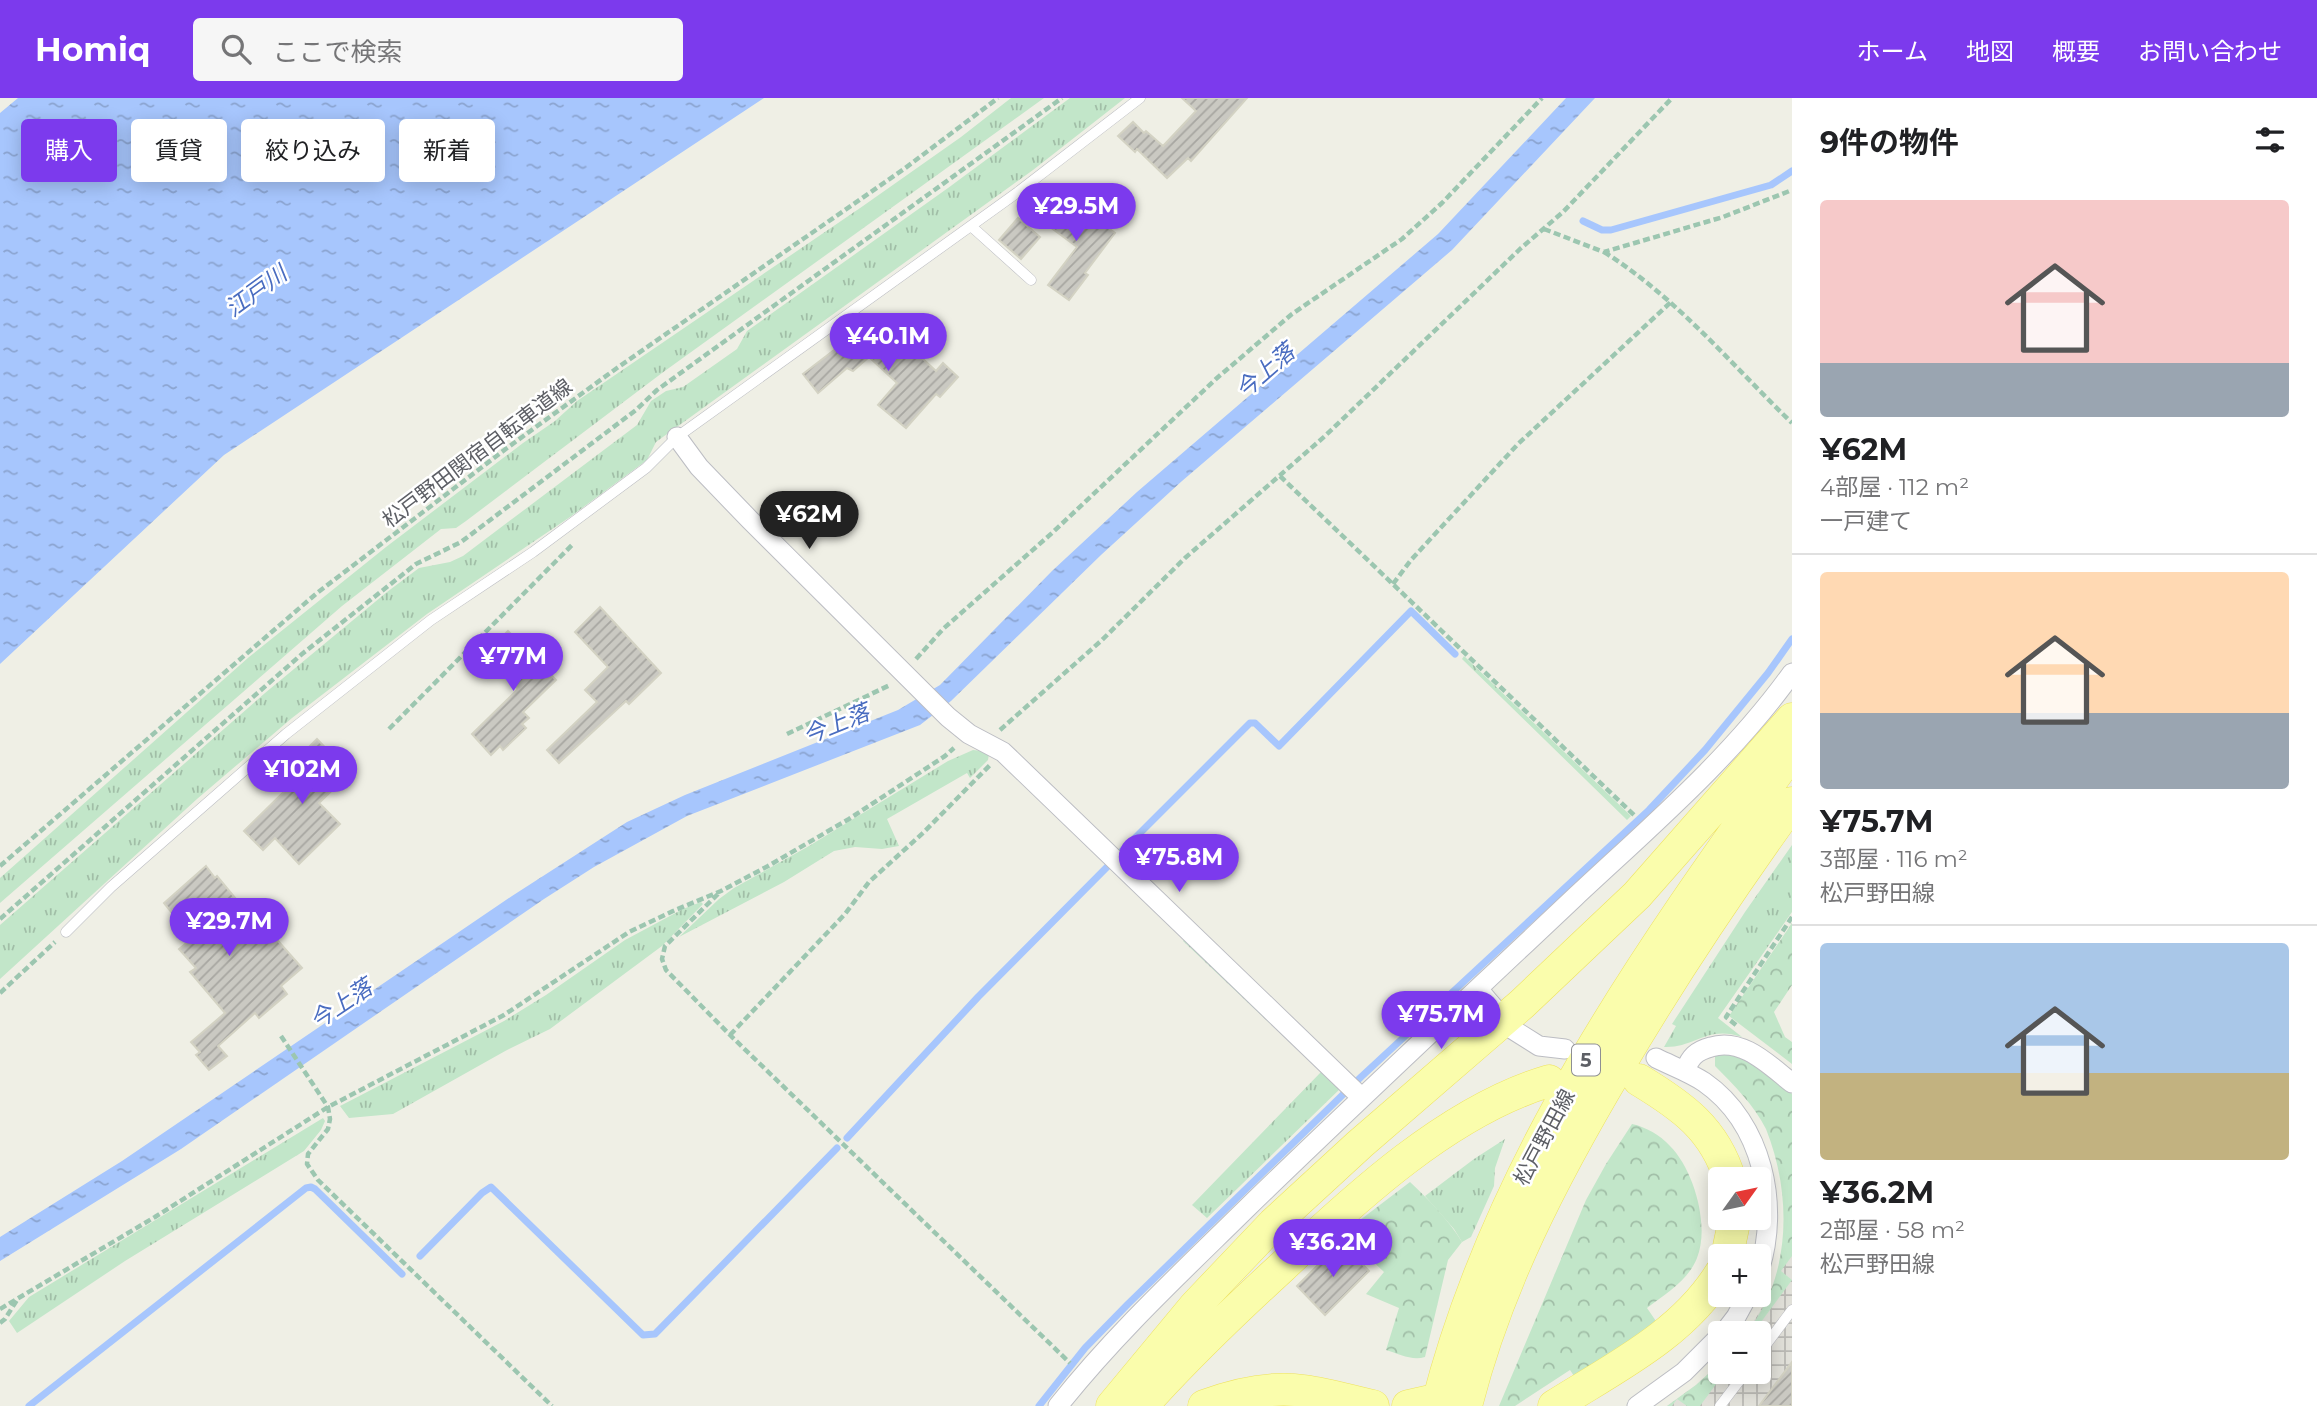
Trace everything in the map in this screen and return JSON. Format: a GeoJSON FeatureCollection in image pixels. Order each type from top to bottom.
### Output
{"type":"FeatureCollection","features":[{"type":"Feature","properties":{"kind":"main road"},"geometry":{"type":"LineString","coordinates":[[1112,1406],[1195,1306],[1273,1224],[1360,1144],[1522,1004],[1637,895],[1792,719]]}},
{"type":"Feature","properties":{"kind":"main road","name":"松戸野田線"},"geometry":{"type":"LineString","coordinates":[[1447,1404],[1480,1268],[1503,1215],[1552,1118],[1637,974],[1792,752]]}},
{"type":"Feature","properties":{"kind":"main road","name":"松戸野田線"},"geometry":{"type":"LineString","coordinates":[[1447,1404],[1481,1356],[1506,1282],[1579,1133],[1666,985],[1792,803]]}},
{"type":"Feature","properties":{"kind":"main road"},"geometry":{"type":"LineString","coordinates":[[1647,1069],[1712,1139],[1726,1167]]}},
{"type":"Feature","properties":{"kind":"main road"},"geometry":{"type":"LineString","coordinates":[[1142,1406],[1214,1330],[1356,1199],[1454,1126],[1494,1101],[1549,1081]]}},
{"type":"Feature","properties":{"kind":"main road"},"geometry":{"type":"LineString","coordinates":[[1554,1406],[1672,1330],[1708,1294]]}},
{"type":"Feature","properties":{"kind":"main road"},"geometry":{"type":"LineString","coordinates":[[1204,1406],[1228,1397],[1266,1390],[1304,1390],[1373,1406]]}},
{"type":"Feature","properties":{"kind":"main road"},"geometry":{"type":"LineString","coordinates":[[1408,1406],[1447,1404]]}},
{"type":"Feature","properties":{"kind":"street"},"geometry":{"type":"LineString","coordinates":[[677,437],[708,476],[909,680],[948,717],[986,743],[1354,1090]]}},
{"type":"Feature","properties":{"kind":"street"},"geometry":{"type":"LineString","coordinates":[[1058,1406],[1082,1376],[1354,1090],[1478,989],[1677,804],[1770,704],[1792,673]]}},
{"type":"Feature","properties":{"kind":"street"},"geometry":{"type":"LineString","coordinates":[[1478,989],[1495,1009]]}},
{"type":"Feature","properties":{"kind":"street"},"geometry":{"type":"LineString","coordinates":[[1512,1029],[1539,1046],[1565,1049]]}},
{"type":"Feature","properties":{"kind":"street"},"geometry":{"type":"LineString","coordinates":[[1685,1071],[1690,1057],[1698,1051],[1720,1044],[1739,1046],[1792,1083]]}},
{"type":"Feature","properties":{"kind":"street"},"geometry":{"type":"LineString","coordinates":[[1647,1069],[1685,1071],[1705,1083],[1738,1116],[1751,1141],[1765,1183],[1768,1213],[1766,1244]]}},
{"type":"Feature","properties":{"kind":"street"},"geometry":{"type":"LineString","coordinates":[[1637,1406],[1684,1372],[1708,1350]]}},
{"type":"Feature","properties":{"kind":"lane"},"geometry":{"type":"LineString","coordinates":[[66,932],[111,887],[286,734],[431,620],[533,552],[646,468],[677,437],[971,226],[1140,98]]}},
{"type":"Feature","properties":{"kind":"lane"},"geometry":{"type":"LineString","coordinates":[[971,226],[1031,280]]}},
{"type":"Feature","properties":{"kind":"lane"},"geometry":{"type":"LineString","coordinates":[[1771,1338],[1792,1310]]}},
{"type":"Feature","properties":{"kind":"lane"},"geometry":{"type":"LineString","coordinates":[[1720,1406],[1737,1384]]}},
{"type":"Feature","properties":{"kind":"path","name":"松戸野田関宿自転車道線"},"geometry":{"type":"LineString","coordinates":[[0,866],[317,593],[617,368],[904,169],[998,98]]}},
{"type":"Feature","properties":{"kind":"path"},"geometry":{"type":"LineString","coordinates":[[0,919],[302,654],[415,564],[460,542],[636,410],[657,390],[1062,98]]}},
{"type":"Feature","properties":{"kind":"path"},"geometry":{"type":"LineString","coordinates":[[787,734],[887,687],[909,680],[943,629],[1052,533],[1217,378],[1292,314],[1402,239],[1443,203],[1542,98]]}},
{"type":"Feature","properties":{"kind":"path"},"geometry":{"type":"LineString","coordinates":[[730,1035],[845,914],[869,882],[924,832],[986,743],[1102,640],[1185,558],[1280,476],[1520,248],[1563,212],[1672,98]]}},
{"type":"Feature","properties":{"kind":"path"},"geometry":{"type":"LineString","coordinates":[[1604,252],[1723,217],[1792,190]]}},
{"type":"Feature","properties":{"kind":"path"},"geometry":{"type":"LineString","coordinates":[[1544,229],[1604,252],[1636,272],[1671,302],[1792,423]]}},
{"type":"Feature","properties":{"kind":"path"},"geometry":{"type":"LineString","coordinates":[[1393,584],[1411,560],[1518,444],[1671,302]]}},
{"type":"Feature","properties":{"kind":"path"},"geometry":{"type":"LineString","coordinates":[[1280,476],[1634,815]]}},
{"type":"Feature","properties":{"kind":"path"},"geometry":{"type":"LineString","coordinates":[[389,729],[578,538]]}},
{"type":"Feature","properties":{"kind":"path"},"geometry":{"type":"LineString","coordinates":[[0,1309],[155,1217],[328,1107],[504,1015],[629,932],[721,891],[849,819],[944,756],[986,743]]}},
{"type":"Feature","properties":{"kind":"path"},"geometry":{"type":"LineString","coordinates":[[721,891],[666,946],[662,959],[666,970],[1068,1361]]}},
{"type":"Feature","properties":{"kind":"path"},"geometry":{"type":"LineString","coordinates":[[1759,1058],[1766,1049],[1726,1017],[1792,917]]}},
{"type":"Feature","properties":{"kind":"path"},"geometry":{"type":"LineString","coordinates":[[0,993],[66,932]]}},
{"type":"Feature","properties":{"kind":"path"},"geometry":{"type":"LineString","coordinates":[[283,1038],[328,1107],[328,1129],[308,1154],[307,1164],[318,1180],[552,1406]]}},
{"type":"Feature","properties":{"kind":"path"},"geometry":{"type":"LineString","coordinates":[[0,1323],[17,1299]]}},
{"type":"Feature","properties":{"kind":"shaded area"},"geometry":{"type":"Polygon","coordinates":[[[1792,1245],[1792,1406],[1667,1406],[1708,1374],[1708,1384],[1771,1384],[1771,1321],[1754,1321],[1762,1307],[1771,1307],[1771,1290],[1781,1260],[1792,1245]]]}},
{"type":"Feature","properties":{"kind":"green space"},"geometry":{"type":"Polygon","coordinates":[[[1011,98],[1044,98],[662,373],[466,521],[456,528],[441,529],[342,606],[0,903],[0,878],[249,657],[386,547],[555,421],[577,401],[863,206],[1011,98]]]}},
{"type":"Feature","properties":{"kind":"green space"},"geometry":{"type":"Polygon","coordinates":[[[1070,98],[1125,98],[1033,170],[656,442],[647,460],[570,517],[427,614],[292,718],[197,799],[0,979],[0,925],[265,693],[387,592],[419,568],[450,562],[463,556],[637,425],[651,401],[666,391],[683,387],[737,349],[747,331],[1070,98]]]}},
{"type":"Feature","properties":{"kind":"green space"},"geometry":{"type":"Polygon","coordinates":[[[1464,656],[1631,816],[1627,820],[1462,659],[1464,656]]]}},
{"type":"Feature","properties":{"kind":"green space"},"geometry":{"type":"Polygon","coordinates":[[[973,750],[989,754],[988,760],[970,778],[967,773],[887,819],[899,846],[882,849],[855,847],[834,851],[784,882],[679,937],[734,888],[809,846],[948,761],[973,750]]]}},
{"type":"Feature","properties":{"kind":"green space"},"geometry":{"type":"Polygon","coordinates":[[[1792,845],[1792,912],[1718,1018],[1742,1037],[1730,1034],[1710,1035],[1685,1044],[1664,1047],[1676,1026],[1672,1024],[1792,845]]]}},
{"type":"Feature","properties":{"kind":"green space"},"geometry":{"type":"Polygon","coordinates":[[[701,902],[703,904],[662,946],[550,1029],[393,1114],[349,1118],[340,1106],[504,1021],[625,940],[701,902]]]}},
{"type":"Feature","properties":{"kind":"green space"},"geometry":{"type":"Polygon","coordinates":[[[1792,923],[1792,985],[1774,1012],[1785,1037],[1792,1042],[1792,1064],[1729,1016],[1792,923]]]}},
{"type":"Feature","properties":{"kind":"green space"},"geometry":{"type":"Polygon","coordinates":[[[1187,936],[1342,1087],[1207,1218],[1192,1205],[1321,1072],[1183,941],[1187,936]]]}},
{"type":"Feature","properties":{"kind":"green space"},"geometry":{"type":"Polygon","coordinates":[[[1715,1054],[1735,1055],[1792,1094],[1792,1256],[1781,1271],[1792,1280],[1762,1321],[1754,1321],[1763,1307],[1771,1307],[1771,1289],[1783,1234],[1780,1180],[1774,1154],[1761,1120],[1715,1066],[1715,1054]]]}},
{"type":"Feature","properties":{"kind":"green space"},"geometry":{"type":"Polygon","coordinates":[[[323,1118],[325,1121],[321,1130],[304,1151],[125,1261],[17,1333],[9,1321],[29,1297],[323,1118]]]}},
{"type":"Feature","properties":{"kind":"green space"},"geometry":{"type":"Polygon","coordinates":[[[1632,1124],[1648,1129],[1662,1138],[1679,1156],[1686,1169],[1697,1199],[1702,1230],[1697,1258],[1682,1280],[1647,1308],[1660,1327],[1576,1379],[1570,1370],[1515,1406],[1499,1406],[1586,1200],[1632,1124]]]}},
{"type":"Feature","properties":{"kind":"green space"},"geometry":{"type":"Polygon","coordinates":[[[1505,1139],[1495,1168],[1494,1186],[1471,1237],[1462,1242],[1425,1196],[1505,1139]]]}},
{"type":"Feature","properties":{"kind":"green space"},"geometry":{"type":"Polygon","coordinates":[[[1410,1182],[1444,1218],[1462,1242],[1448,1260],[1425,1357],[1420,1358],[1386,1350],[1399,1308],[1366,1294],[1384,1272],[1343,1233],[1410,1182]]]}},
{"type":"Feature","properties":{"kind":"green space"},"geometry":{"type":"Polygon","coordinates":[[[1708,1374],[1708,1384],[1716,1384],[1700,1406],[1687,1406],[1677,1399],[1672,1406],[1667,1406],[1708,1374]]]}},
{"type":"Feature","properties":{"kind":"water","name":"江戸川"},"geometry":{"type":"Polygon","coordinates":[[[18,98],[764,98],[224,455],[0,664],[0,113],[18,98]]]}},
{"type":"Feature","properties":{"kind":"water"},"geometry":{"type":"Polygon","coordinates":[[[1566,98],[1595,98],[1452,250],[1182,481],[1101,555],[951,701],[920,725],[687,816],[594,867],[181,1149],[0,1261],[0,1237],[122,1161],[512,896],[627,822],[685,795],[898,710],[940,685],[1052,571],[1137,492],[1438,234],[1566,98]]]}},
{"type":"Feature","properties":{"kind":"building"},"geometry":{"type":"Polygon","coordinates":[[[1182,98],[1247,98],[1191,161],[1188,158],[1167,178],[1137,149],[1135,152],[1118,136],[1133,122],[1163,146],[1196,111],[1182,98]]]}},
{"type":"Feature","properties":{"kind":"building"},"geometry":{"type":"Polygon","coordinates":[[[1062,193],[1115,233],[1069,300],[1048,285],[1077,247],[1042,221],[1062,193]]]}},
{"type":"Feature","properties":{"kind":"building"},"geometry":{"type":"Polygon","coordinates":[[[1018,218],[1040,237],[1021,259],[999,240],[1018,218]]]}},
{"type":"Feature","properties":{"kind":"building"},"geometry":{"type":"Polygon","coordinates":[[[884,323],[936,371],[943,363],[958,377],[940,397],[936,394],[906,428],[878,405],[897,383],[869,357],[853,371],[847,368],[818,393],[803,374],[851,337],[861,348],[884,323]]]}},
{"type":"Feature","properties":{"kind":"building"},"geometry":{"type":"Polygon","coordinates":[[[600,607],[661,673],[629,704],[626,701],[559,763],[547,750],[597,702],[585,690],[608,667],[575,632],[600,607]]]}},
{"type":"Feature","properties":{"kind":"building"},"geometry":{"type":"Polygon","coordinates":[[[508,631],[556,680],[523,712],[529,718],[522,724],[526,728],[503,750],[500,746],[491,755],[472,734],[518,689],[484,655],[508,631]]]}},
{"type":"Feature","properties":{"kind":"building"},"geometry":{"type":"Polygon","coordinates":[[[317,739],[352,771],[319,803],[340,824],[299,864],[275,838],[263,850],[244,831],[304,772],[294,762],[317,739]]]}},
{"type":"Feature","properties":{"kind":"building"},"geometry":{"type":"Polygon","coordinates":[[[206,866],[245,910],[248,907],[302,968],[281,986],[287,994],[259,1018],[255,1013],[218,1046],[227,1056],[209,1070],[196,1055],[200,1052],[191,1042],[225,1013],[190,972],[196,968],[179,949],[190,940],[174,922],[177,919],[164,903],[206,866]]]}},
{"type":"Feature","properties":{"kind":"building"},"geometry":{"type":"Polygon","coordinates":[[[1341,1242],[1369,1271],[1325,1315],[1297,1286],[1341,1242]]]}},
{"type":"Feature","properties":{"kind":"building"},"geometry":{"type":"Polygon","coordinates":[[[1792,1362],[1792,1406],[1759,1406],[1792,1362]]]}},
{"type":"Feature","properties":{"kind":"waterway"},"geometry":{"type":"LineString","coordinates":[[1583,221],[1602,230],[1611,230],[1771,185],[1792,171]]}},
{"type":"Feature","properties":{"kind":"waterway"},"geometry":{"type":"LineString","coordinates":[[1117,856],[1250,723],[1255,723],[1279,746],[1411,611],[1455,654]]}},
{"type":"Feature","properties":{"kind":"waterway"},"geometry":{"type":"LineString","coordinates":[[1039,1406],[1085,1348],[1128,1304],[1361,1077],[1649,810],[1705,750],[1792,639]]}},
{"type":"Feature","properties":{"kind":"waterway"},"geometry":{"type":"LineString","coordinates":[[847,1138],[978,997],[1111,863]]}},
{"type":"Feature","properties":{"kind":"waterway"},"geometry":{"type":"LineString","coordinates":[[420,1256],[491,1187],[643,1335],[655,1334],[837,1148]]}},
{"type":"Feature","properties":{"kind":"waterway"},"geometry":{"type":"LineString","coordinates":[[29,1406],[306,1188],[315,1189],[402,1274]]}},
{"type":"Feature","properties":{"kind":"water label","name":"今上落"},"geometry":{"type":"Point","coordinates":[1265,371]}},
{"type":"Feature","properties":{"kind":"water label","name":"今上落"},"geometry":{"type":"Point","coordinates":[836,724]}},
{"type":"Feature","properties":{"kind":"water label","name":"今上落"},"geometry":{"type":"Point","coordinates":[341,1004]}}]}
